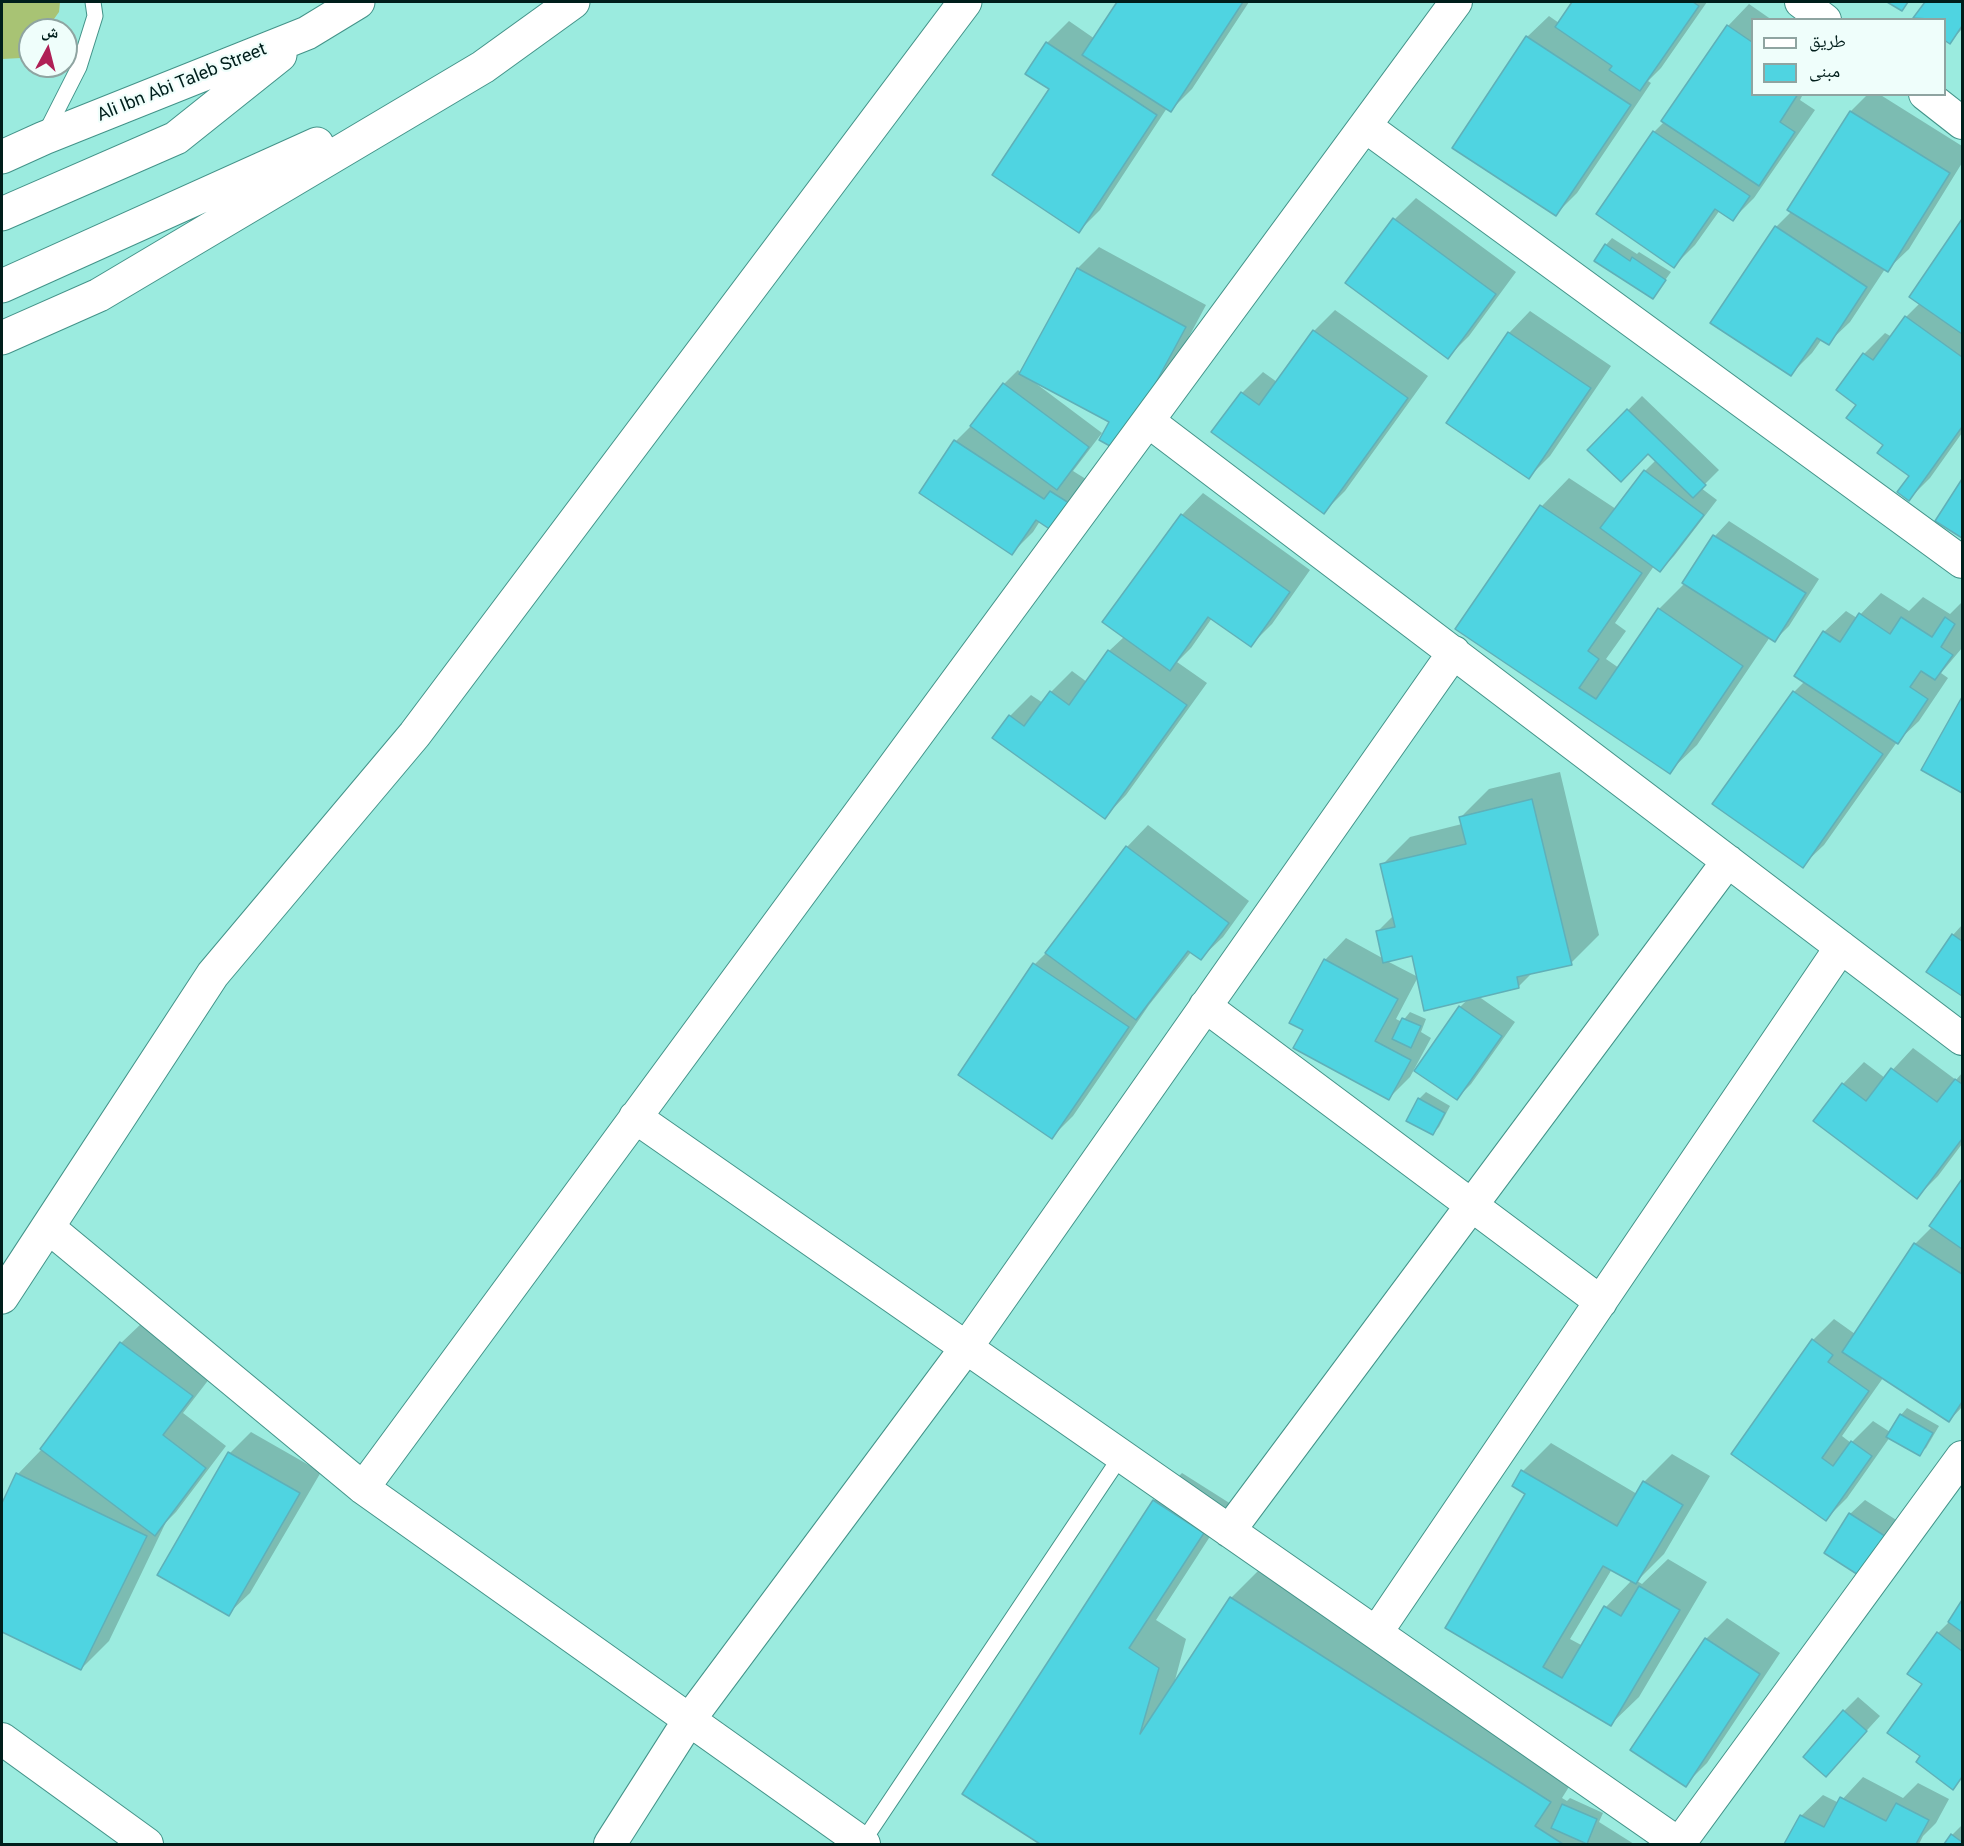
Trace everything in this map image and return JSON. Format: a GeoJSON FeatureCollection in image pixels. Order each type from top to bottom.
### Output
{"type":"FeatureCollection","features":[{"type":"Feature","properties":{"kind":"street","name":"Ali Ibn Abi Taleb Street"},"geometry":{"type":"LineString","coordinates":[[2,157],[307,33],[358,2]]}},
{"type":"Feature","properties":{"kind":"street"},"geometry":{"type":"LineString","coordinates":[[2,338],[99,295],[483,67],[573,2]]}},
{"type":"Feature","properties":{"kind":"street"},"geometry":{"type":"LineString","coordinates":[[2,1297],[213,974],[415,734],[965,2]]}},
{"type":"Feature","properties":{"kind":"street"},"geometry":{"type":"LineString","coordinates":[[363,1488],[1456,2]]}},
{"type":"Feature","properties":{"kind":"street"},"geometry":{"type":"LineString","coordinates":[[1800,2],[1822,18]]}},
{"type":"Feature","properties":{"kind":"street"},"geometry":{"type":"LineString","coordinates":[[2,214],[176,138],[307,33]]}},
{"type":"Feature","properties":{"kind":"street"},"geometry":{"type":"LineString","coordinates":[[2,286],[231,184],[483,67]]}},
{"type":"Feature","properties":{"kind":"street"},"geometry":{"type":"LineString","coordinates":[[1928,96],[1962,123]]}},
{"type":"Feature","properties":{"kind":"street"},"geometry":{"type":"LineString","coordinates":[[1365,126],[1962,562]]}},
{"type":"Feature","properties":{"kind":"street"},"geometry":{"type":"LineString","coordinates":[[1148,421],[1962,1039]]}},
{"type":"Feature","properties":{"kind":"street"},"geometry":{"type":"LineString","coordinates":[[610,1845],[689,1720],[966,1348],[1454,652]]}},
{"type":"Feature","properties":{"kind":"street"},"geometry":{"type":"LineString","coordinates":[[1229,1531],[1728,861]]}},
{"type":"Feature","properties":{"kind":"street"},"geometry":{"type":"LineString","coordinates":[[1376,1633],[1841,946]]}},
{"type":"Feature","properties":{"kind":"street"},"geometry":{"type":"LineString","coordinates":[[1205,1006],[1601,1302]]}},
{"type":"Feature","properties":{"kind":"street"},"geometry":{"type":"LineString","coordinates":[[635,1117],[1679,1845],[1962,1457]]}},
{"type":"Feature","properties":{"kind":"street"},"geometry":{"type":"LineString","coordinates":[[48,1227],[363,1488],[863,1844]]}},
{"type":"Feature","properties":{"kind":"street"},"geometry":{"type":"LineString","coordinates":[[2,1739],[147,1845]]}},
{"type":"Feature","properties":{"kind":"lane"},"geometry":{"type":"LineString","coordinates":[[44,138],[79,67],[95,16],[93,2]]}},
{"type":"Feature","properties":{"kind":"lane"},"geometry":{"type":"LineString","coordinates":[[863,1844],[1121,1456]]}},
{"type":"Feature","properties":{"kind":"green space"},"geometry":{"type":"Polygon","coordinates":[[[2,2],[60,2],[59,12],[55,18],[18,18],[18,58],[2,59],[2,2]]]}},
{"type":"Feature","properties":{"kind":"building"},"geometry":{"type":"Polygon","coordinates":[[[1117,2],[1243,2],[1171,112],[1082,55],[1117,2]]]}},
{"type":"Feature","properties":{"kind":"building"},"geometry":{"type":"Polygon","coordinates":[[[1572,2],[1693,2],[1699,6],[1640,91],[1609,70],[1612,66],[1555,27],[1572,2]]]}},
{"type":"Feature","properties":{"kind":"building"},"geometry":{"type":"Polygon","coordinates":[[[1887,2],[1908,2],[1902,11],[1887,2]]]}},
{"type":"Feature","properties":{"kind":"building"},"geometry":{"type":"Polygon","coordinates":[[[1925,2],[1962,2],[1962,26],[1950,44],[1946,41],[1946,18],[1913,18],[1925,2]]]}},
{"type":"Feature","properties":{"kind":"building"},"geometry":{"type":"Polygon","coordinates":[[[1727,25],[1751,41],[1751,96],[1797,96],[1780,122],[1795,132],[1759,186],[1661,121],[1727,25]]]}},
{"type":"Feature","properties":{"kind":"building"},"geometry":{"type":"Polygon","coordinates":[[[1526,36],[1631,105],[1556,216],[1452,148],[1526,36]]]}},
{"type":"Feature","properties":{"kind":"building"},"geometry":{"type":"Polygon","coordinates":[[[1046,42],[1157,115],[1079,233],[992,175],[1049,89],[1025,74],[1046,42]]]}},
{"type":"Feature","properties":{"kind":"building"},"geometry":{"type":"Polygon","coordinates":[[[1850,111],[1950,173],[1888,272],[1787,210],[1850,111]]]}},
{"type":"Feature","properties":{"kind":"building"},"geometry":{"type":"Polygon","coordinates":[[[1653,131],[1750,196],[1733,221],[1715,209],[1674,268],[1596,214],[1653,131]]]}},
{"type":"Feature","properties":{"kind":"building"},"geometry":{"type":"Polygon","coordinates":[[[1393,218],[1496,294],[1448,359],[1345,283],[1393,218]]]}},
{"type":"Feature","properties":{"kind":"building"},"geometry":{"type":"Polygon","coordinates":[[[1962,219],[1962,334],[1909,297],[1962,219]]]}},
{"type":"Feature","properties":{"kind":"building"},"geometry":{"type":"Polygon","coordinates":[[[1775,226],[1867,287],[1829,345],[1817,338],[1791,376],[1710,323],[1775,226]]]}},
{"type":"Feature","properties":{"kind":"building"},"geometry":{"type":"Polygon","coordinates":[[[1605,244],[1630,261],[1632,257],[1666,280],[1653,299],[1594,261],[1605,244]]]}},
{"type":"Feature","properties":{"kind":"building"},"geometry":{"type":"Polygon","coordinates":[[[1077,268],[1186,327],[1119,451],[1099,440],[1109,422],[1019,374],[1077,268]]]}},
{"type":"Feature","properties":{"kind":"building"},"geometry":{"type":"Polygon","coordinates":[[[1905,316],[1962,357],[1962,427],[1909,501],[1897,492],[1909,476],[1877,453],[1883,445],[1846,418],[1856,405],[1836,390],[1863,353],[1873,360],[1905,316]]]}},
{"type":"Feature","properties":{"kind":"building"},"geometry":{"type":"Polygon","coordinates":[[[1313,330],[1408,398],[1324,514],[1211,432],[1241,392],[1259,405],[1313,330]]]}},
{"type":"Feature","properties":{"kind":"building"},"geometry":{"type":"Polygon","coordinates":[[[1508,332],[1591,388],[1529,479],[1446,423],[1508,332]]]}},
{"type":"Feature","properties":{"kind":"building"},"geometry":{"type":"Polygon","coordinates":[[[1003,383],[1089,447],[1057,490],[970,426],[1003,383]]]}},
{"type":"Feature","properties":{"kind":"building"},"geometry":{"type":"Polygon","coordinates":[[[1627,409],[1706,485],[1693,498],[1648,454],[1621,482],[1587,450],[1627,409]]]}},
{"type":"Feature","properties":{"kind":"building"},"geometry":{"type":"Polygon","coordinates":[[[954,440],[1044,499],[1050,491],[1069,503],[1051,530],[1036,520],[1012,555],[919,493],[954,440]]]}},
{"type":"Feature","properties":{"kind":"building"},"geometry":{"type":"Polygon","coordinates":[[[1644,470],[1704,515],[1660,572],[1600,528],[1644,470]]]}},
{"type":"Feature","properties":{"kind":"building"},"geometry":{"type":"Polygon","coordinates":[[[1962,479],[1962,538],[1935,521],[1962,479]]]}},
{"type":"Feature","properties":{"kind":"building"},"geometry":{"type":"Polygon","coordinates":[[[1540,505],[1642,573],[1588,651],[1599,659],[1579,688],[1596,699],[1658,608],[1743,666],[1670,774],[1455,629],[1540,505]]]}},
{"type":"Feature","properties":{"kind":"building"},"geometry":{"type":"Polygon","coordinates":[[[1181,514],[1290,592],[1251,647],[1208,617],[1170,671],[1102,622],[1181,514]]]}},
{"type":"Feature","properties":{"kind":"building"},"geometry":{"type":"Polygon","coordinates":[[[1713,535],[1806,593],[1775,642],[1682,583],[1713,535]]]}},
{"type":"Feature","properties":{"kind":"building"},"geometry":{"type":"Polygon","coordinates":[[[1859,613],[1890,634],[1901,617],[1932,637],[1945,617],[1955,624],[1941,647],[1953,655],[1935,680],[1921,671],[1910,687],[1928,699],[1898,744],[1794,676],[1823,631],[1840,642],[1859,613]]]}},
{"type":"Feature","properties":{"kind":"building"},"geometry":{"type":"Polygon","coordinates":[[[1108,650],[1187,705],[1105,819],[992,738],[1009,715],[1024,726],[1050,691],[1069,705],[1108,650]]]}},
{"type":"Feature","properties":{"kind":"building"},"geometry":{"type":"Polygon","coordinates":[[[1793,691],[1883,754],[1803,868],[1712,804],[1793,691]]]}},
{"type":"Feature","properties":{"kind":"building"},"geometry":{"type":"Polygon","coordinates":[[[1962,697],[1962,793],[1921,770],[1962,697]]]}},
{"type":"Feature","properties":{"kind":"building"},"geometry":{"type":"Polygon","coordinates":[[[1532,799],[1572,965],[1517,977],[1519,988],[1424,1011],[1412,956],[1383,963],[1376,931],[1395,927],[1380,864],[1466,844],[1459,817],[1532,799]]]}},
{"type":"Feature","properties":{"kind":"building"},"geometry":{"type":"Polygon","coordinates":[[[1126,846],[1229,923],[1201,960],[1188,951],[1136,1020],[1045,953],[1126,846]]]}},
{"type":"Feature","properties":{"kind":"building"},"geometry":{"type":"Polygon","coordinates":[[[1952,934],[1962,941],[1962,996],[1926,972],[1952,934]]]}},
{"type":"Feature","properties":{"kind":"building"},"geometry":{"type":"Polygon","coordinates":[[[1324,959],[1398,999],[1375,1041],[1411,1060],[1389,1100],[1293,1048],[1303,1030],[1289,1023],[1324,959]]]}},
{"type":"Feature","properties":{"kind":"building"},"geometry":{"type":"Polygon","coordinates":[[[1033,963],[1129,1027],[1052,1139],[958,1075],[1033,963]]]}},
{"type":"Feature","properties":{"kind":"building"},"geometry":{"type":"Polygon","coordinates":[[[1459,1006],[1502,1036],[1457,1100],[1414,1071],[1459,1006]]]}},
{"type":"Feature","properties":{"kind":"building"},"geometry":{"type":"Polygon","coordinates":[[[1402,1018],[1421,1026],[1411,1048],[1392,1039],[1402,1018]]]}},
{"type":"Feature","properties":{"kind":"building"},"geometry":{"type":"Polygon","coordinates":[[[1891,1068],[1937,1102],[1955,1079],[1962,1084],[1962,1139],[1917,1199],[1813,1121],[1842,1083],[1866,1101],[1891,1068]]]}},
{"type":"Feature","properties":{"kind":"building"},"geometry":{"type":"Polygon","coordinates":[[[1418,1098],[1445,1113],[1433,1135],[1406,1121],[1418,1098]]]}},
{"type":"Feature","properties":{"kind":"building"},"geometry":{"type":"Polygon","coordinates":[[[1962,1179],[1962,1249],[1929,1226],[1962,1179]]]}},
{"type":"Feature","properties":{"kind":"building"},"geometry":{"type":"Polygon","coordinates":[[[1914,1243],[1962,1274],[1962,1402],[1949,1422],[1842,1352],[1914,1243]]]}},
{"type":"Feature","properties":{"kind":"building"},"geometry":{"type":"Polygon","coordinates":[[[1812,1339],[1833,1355],[1828,1362],[1869,1391],[1822,1458],[1833,1466],[1851,1441],[1872,1456],[1826,1521],[1731,1454],[1812,1339]]]}},
{"type":"Feature","properties":{"kind":"building"},"geometry":{"type":"Polygon","coordinates":[[[120,1342],[193,1396],[163,1435],[206,1468],[155,1536],[40,1449],[120,1342]]]}},
{"type":"Feature","properties":{"kind":"building"},"geometry":{"type":"Polygon","coordinates":[[[1900,1414],[1933,1433],[1920,1456],[1886,1437],[1900,1414]]]}},
{"type":"Feature","properties":{"kind":"building"},"geometry":{"type":"Polygon","coordinates":[[[228,1452],[300,1493],[229,1616],[157,1575],[228,1452]]]}},
{"type":"Feature","properties":{"kind":"building"},"geometry":{"type":"Polygon","coordinates":[[[1521,1470],[1617,1526],[1643,1481],[1683,1505],[1636,1584],[1603,1566],[1543,1667],[1562,1678],[1604,1606],[1621,1616],[1639,1586],[1680,1610],[1611,1726],[1445,1628],[1525,1494],[1512,1486],[1521,1470]]]}},
{"type":"Feature","properties":{"kind":"building"},"geometry":{"type":"Polygon","coordinates":[[[16,1473],[147,1536],[81,1670],[2,1632],[2,1503],[16,1473]]]}},
{"type":"Feature","properties":{"kind":"building"},"geometry":{"type":"Polygon","coordinates":[[[1153,1500],[1204,1533],[1129,1648],[1159,1668],[1140,1734],[1230,1597],[1551,1802],[1535,1826],[1563,1844],[1040,1844],[962,1794],[1153,1500]]]}},
{"type":"Feature","properties":{"kind":"building"},"geometry":{"type":"Polygon","coordinates":[[[1849,1513],[1888,1538],[1863,1578],[1824,1553],[1849,1513]]]}},
{"type":"Feature","properties":{"kind":"building"},"geometry":{"type":"Polygon","coordinates":[[[1962,1600],[1962,1632],[1948,1622],[1962,1600]]]}},
{"type":"Feature","properties":{"kind":"building"},"geometry":{"type":"Polygon","coordinates":[[[1937,1632],[1962,1651],[1962,1777],[1953,1790],[1916,1762],[1920,1756],[1887,1733],[1922,1684],[1907,1674],[1937,1632]]]}},
{"type":"Feature","properties":{"kind":"building"},"geometry":{"type":"Polygon","coordinates":[[[1705,1638],[1760,1674],[1686,1787],[1630,1750],[1705,1638]]]}},
{"type":"Feature","properties":{"kind":"building"},"geometry":{"type":"Polygon","coordinates":[[[1843,1710],[1867,1731],[1826,1777],[1803,1757],[1843,1710]]]}},
{"type":"Feature","properties":{"kind":"building"},"geometry":{"type":"Polygon","coordinates":[[[1840,1797],[1886,1821],[1896,1803],[1929,1820],[1916,1844],[1784,1844],[1800,1815],[1824,1827],[1840,1797]]]}},
{"type":"Feature","properties":{"kind":"building"},"geometry":{"type":"Polygon","coordinates":[[[1562,1804],[1597,1819],[1587,1844],[1551,1828],[1562,1804]]]}},
{"type":"Feature","properties":{"kind":"building"},"geometry":{"type":"Polygon","coordinates":[[[1951,1834],[1962,1842],[1962,1844],[1944,1844],[1951,1834]]]}}]}
